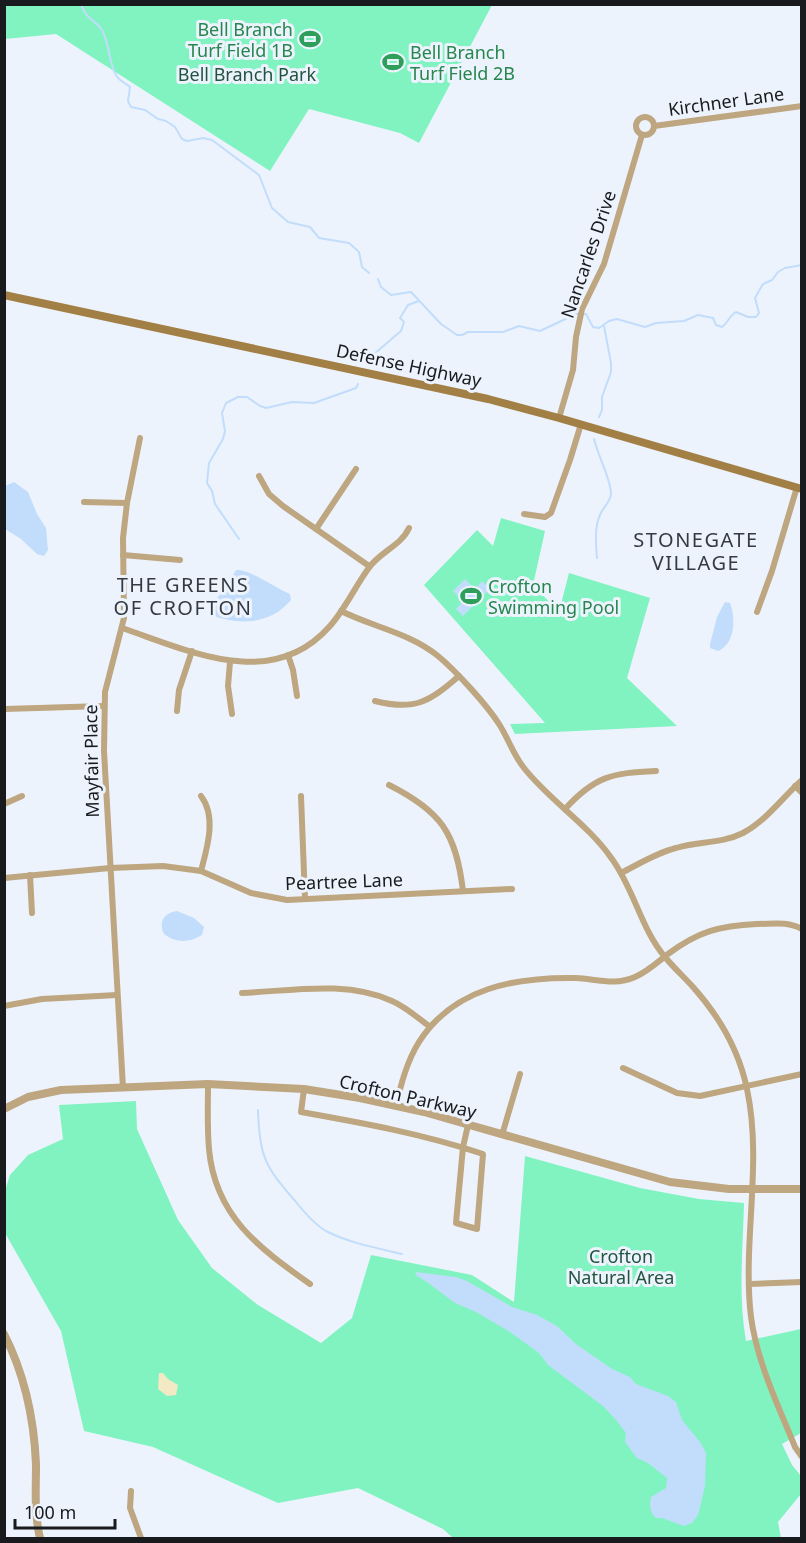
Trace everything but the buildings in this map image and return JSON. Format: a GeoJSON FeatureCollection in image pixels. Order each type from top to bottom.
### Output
{"type":"FeatureCollection","features":[{"type":"Feature","properties":{"kind":"main road","name":"Defense Highway"},"geometry":{"type":"LineString","coordinates":[[4,295],[445,389],[581,424],[799,488]]}},
{"type":"Feature","properties":{"kind":"street","name":"Kirchner Lane"},"geometry":{"type":"LineString","coordinates":[[654,126],[801,106]]}},
{"type":"Feature","properties":{"kind":"street","name":"Nancarles Drive"},"geometry":{"type":"LineString","coordinates":[[559,418],[573,370],[582,309],[604,264],[642,135],[636,128],[638,119],[650,118],[654,126]]}},
{"type":"Feature","properties":{"kind":"street"},"geometry":{"type":"LineString","coordinates":[[642,135],[651,134],[654,126]]}},
{"type":"Feature","properties":{"kind":"street"},"geometry":{"type":"LineString","coordinates":[[524,514],[545,517],[551,513],[581,424]]}},
{"type":"Feature","properties":{"kind":"street","name":"Mayfair Place"},"geometry":{"type":"LineString","coordinates":[[123,1088],[104,751],[104,705],[122,628],[123,555],[127,503],[140,438]]}},
{"type":"Feature","properties":{"kind":"street"},"geometry":{"type":"LineString","coordinates":[[316,529],[356,469]]}},
{"type":"Feature","properties":{"kind":"street"},"geometry":{"type":"LineString","coordinates":[[259,476],[268,494],[369,566]]}},
{"type":"Feature","properties":{"kind":"street"},"geometry":{"type":"LineString","coordinates":[[757,612],[799,488]]}},
{"type":"Feature","properties":{"kind":"street"},"geometry":{"type":"LineString","coordinates":[[84,502],[127,503]]}},
{"type":"Feature","properties":{"kind":"street"},"geometry":{"type":"LineString","coordinates":[[122,628],[230,662],[260,662],[288,655],[316,639],[329,627],[369,566],[387,549],[401,540],[409,528]]}},
{"type":"Feature","properties":{"kind":"street"},"geometry":{"type":"LineString","coordinates":[[123,555],[180,560]]}},
{"type":"Feature","properties":{"kind":"street"},"geometry":{"type":"LineString","coordinates":[[341,611],[414,640],[440,658],[459,676],[497,720],[522,766],[605,849],[621,873],[653,940],[664,957],[691,984],[715,1014],[734,1050],[747,1086],[753,1132],[750,1284],[751,1315],[757,1348],[795,1447],[801,1457]]}},
{"type":"Feature","properties":{"kind":"street"},"geometry":{"type":"LineString","coordinates":[[177,711],[179,690],[192,651]]}},
{"type":"Feature","properties":{"kind":"street"},"geometry":{"type":"LineString","coordinates":[[288,655],[297,696]]}},
{"type":"Feature","properties":{"kind":"street"},"geometry":{"type":"LineString","coordinates":[[230,662],[228,687],[231,714]]}},
{"type":"Feature","properties":{"kind":"street"},"geometry":{"type":"LineString","coordinates":[[375,701],[399,706],[417,704],[437,694],[459,676]]}},
{"type":"Feature","properties":{"kind":"street"},"geometry":{"type":"LineString","coordinates":[[4,709],[104,705]]}},
{"type":"Feature","properties":{"kind":"street"},"geometry":{"type":"LineString","coordinates":[[565,809],[583,790],[598,780],[624,772],[656,771]]}},
{"type":"Feature","properties":{"kind":"street"},"geometry":{"type":"LineString","coordinates":[[621,873],[675,848],[717,842],[744,832],[766,817],[801,780]]}},
{"type":"Feature","properties":{"kind":"street"},"geometry":{"type":"LineString","coordinates":[[389,784],[422,803],[442,823],[458,856],[463,891]]}},
{"type":"Feature","properties":{"kind":"street"},"geometry":{"type":"LineString","coordinates":[[795,786],[801,793]]}},
{"type":"Feature","properties":{"kind":"street"},"geometry":{"type":"LineString","coordinates":[[4,804],[22,796]]}},
{"type":"Feature","properties":{"kind":"street"},"geometry":{"type":"LineString","coordinates":[[201,796],[206,803],[209,820],[208,843],[201,871]]}},
{"type":"Feature","properties":{"kind":"street"},"geometry":{"type":"LineString","coordinates":[[301,796],[305,899]]}},
{"type":"Feature","properties":{"kind":"street","name":"Peartree Lane"},"geometry":{"type":"LineString","coordinates":[[4,878],[110,868],[163,866],[201,871],[263,896],[287,900],[512,889]]}},
{"type":"Feature","properties":{"kind":"street"},"geometry":{"type":"LineString","coordinates":[[30,875],[32,913]]}},
{"type":"Feature","properties":{"kind":"street"},"geometry":{"type":"LineString","coordinates":[[396,1106],[402,1079],[411,1057],[430,1027],[459,1003],[492,986],[530,980],[576,978],[602,982],[625,980],[646,971],[687,940],[723,926],[785,923],[801,929]]}},
{"type":"Feature","properties":{"kind":"street"},"geometry":{"type":"LineString","coordinates":[[242,993],[333,989],[363,991],[393,1001],[430,1027]]}},
{"type":"Feature","properties":{"kind":"street"},"geometry":{"type":"LineString","coordinates":[[4,1006],[42,999],[117,995]]}},
{"type":"Feature","properties":{"kind":"street"},"geometry":{"type":"LineString","coordinates":[[623,1068],[668,1089],[688,1095],[711,1095],[801,1074]]}},
{"type":"Feature","properties":{"kind":"street"},"geometry":{"type":"LineString","coordinates":[[502,1135],[520,1074]]}},
{"type":"Feature","properties":{"kind":"street"},"geometry":{"type":"LineString","coordinates":[[208,1084],[209,1148],[217,1185],[225,1203],[252,1240],[266,1253],[310,1284]]}},
{"type":"Feature","properties":{"kind":"street","name":"Crofton Parkway"},"geometry":{"type":"LineString","coordinates":[[4,1109],[42,1093],[208,1084],[304,1089],[396,1106],[670,1182],[752,1190],[801,1189]]}},
{"type":"Feature","properties":{"kind":"street"},"geometry":{"type":"LineString","coordinates":[[304,1089],[302,1112],[404,1131],[463,1147],[483,1154],[477,1229],[456,1222],[463,1147],[468,1125]]}},
{"type":"Feature","properties":{"kind":"street"},"geometry":{"type":"LineString","coordinates":[[750,1284],[801,1282]]}},
{"type":"Feature","properties":{"kind":"street"},"geometry":{"type":"LineString","coordinates":[[4,1334],[21,1372],[32,1419],[36,1514],[40,1539]]}},
{"type":"Feature","properties":{"kind":"street"},"geometry":{"type":"LineString","coordinates":[[131,1491],[130,1508],[141,1539]]}},
{"type":"Feature","properties":{"kind":"green space","name":"Bell Branch Park"},"geometry":{"type":"Polygon","coordinates":[[[5,4],[492,5],[419,143],[400,133],[309,109],[270,171],[56,34],[5,39],[5,4]]]}},
{"type":"Feature","properties":{"kind":"green space"},"geometry":{"type":"Polygon","coordinates":[[[501,518],[545,531],[533,585],[559,612],[569,573],[650,598],[627,678],[677,726],[515,734],[510,724],[545,723],[424,585],[477,530],[493,546],[501,518]]]}},
{"type":"Feature","properties":{"kind":"green space","name":"Crofton Natural Area"},"geometry":{"type":"Polygon","coordinates":[[[136,1101],[137,1129],[178,1220],[212,1268],[258,1305],[321,1343],[352,1318],[371,1255],[472,1275],[514,1302],[525,1156],[640,1188],[699,1199],[744,1203],[742,1289],[746,1341],[801,1329],[801,1433],[782,1444],[792,1465],[801,1476],[801,1494],[778,1522],[781,1538],[453,1538],[443,1529],[358,1488],[278,1503],[153,1447],[84,1431],[61,1331],[5,1233],[4,1194],[10,1175],[28,1155],[63,1139],[59,1105],[136,1101]]]}},
{"type":"Feature","properties":{"kind":"sand"},"geometry":{"type":"Polygon","coordinates":[[[159,1373],[163,1373],[178,1385],[176,1395],[167,1396],[158,1389],[159,1373]]]}},
{"type":"Feature","properties":{"kind":"water"},"geometry":{"type":"Polygon","coordinates":[[[14,482],[28,492],[46,528],[48,550],[44,556],[37,554],[21,539],[5,529],[5,486],[14,482]]]}},
{"type":"Feature","properties":{"kind":"water"},"geometry":{"type":"Polygon","coordinates":[[[236,570],[242,570],[290,594],[291,600],[273,614],[253,621],[231,620],[209,614],[208,608],[224,590],[236,570]]]}},
{"type":"Feature","properties":{"kind":"water","name":"Crofton Swimming Pool"},"geometry":{"type":"Polygon","coordinates":[[[465,579],[475,589],[482,581],[490,589],[463,616],[456,609],[463,601],[453,591],[465,579]]]}},
{"type":"Feature","properties":{"kind":"water"},"geometry":{"type":"Polygon","coordinates":[[[725,602],[730,603],[732,609],[733,630],[728,643],[718,651],[710,648],[710,644],[717,617],[725,602]]]}},
{"type":"Feature","properties":{"kind":"water"},"geometry":{"type":"Polygon","coordinates":[[[177,911],[194,918],[204,927],[202,935],[183,941],[164,934],[163,919],[177,911]]]}},
{"type":"Feature","properties":{"kind":"water"},"geometry":{"type":"Polygon","coordinates":[[[415,1272],[456,1277],[512,1307],[537,1315],[557,1326],[576,1344],[612,1369],[630,1377],[636,1384],[668,1396],[676,1402],[682,1420],[706,1453],[705,1486],[698,1515],[692,1523],[684,1526],[654,1516],[650,1509],[651,1497],[666,1488],[667,1478],[648,1463],[637,1458],[625,1442],[626,1433],[603,1406],[548,1365],[539,1353],[510,1332],[476,1312],[455,1303],[417,1276],[415,1272]]]}},
{"type":"Feature","properties":{"kind":"waterway"},"geometry":{"type":"LineString","coordinates":[[81,4],[85,13],[102,30],[116,75],[130,87],[128,101],[131,107],[145,110],[158,119],[166,121],[175,127],[182,139],[187,141],[203,138],[212,140],[259,175],[272,208],[288,222],[310,227],[319,238],[349,243],[359,252],[362,267],[369,273]]}},
{"type":"Feature","properties":{"kind":"waterway"},"geometry":{"type":"LineString","coordinates":[[378,279],[381,287],[391,295],[411,292],[441,324],[457,335],[468,332],[503,332],[519,326],[540,331],[576,314],[586,314],[593,327],[599,328],[617,319],[645,327],[656,323],[684,321],[698,315],[713,318],[716,325],[722,327],[736,312],[748,317],[756,317],[759,313],[755,298],[763,284],[772,280],[778,272],[785,268],[802,265]]}},
{"type":"Feature","properties":{"kind":"waterway"},"geometry":{"type":"LineString","coordinates":[[367,360],[401,331],[404,322],[400,318],[408,305],[419,301]]}},
{"type":"Feature","properties":{"kind":"waterway"},"geometry":{"type":"LineString","coordinates":[[599,417],[602,410],[602,397],[611,372],[604,326]]}},
{"type":"Feature","properties":{"kind":"waterway"},"geometry":{"type":"LineString","coordinates":[[239,539],[215,504],[212,491],[207,483],[209,463],[225,431],[222,413],[226,403],[238,397],[247,397],[266,408],[292,402],[314,403],[356,388],[358,384]]}},
{"type":"Feature","properties":{"kind":"waterway"},"geometry":{"type":"LineString","coordinates":[[594,439],[609,481],[611,494],[597,525],[597,558]]}},
{"type":"Feature","properties":{"kind":"waterway"},"geometry":{"type":"LineString","coordinates":[[258,1110],[260,1140],[266,1161],[277,1179],[310,1218],[322,1228],[344,1239],[402,1254]]}},
{"type":"Feature","properties":{"kind":"place","name":"Bell Branch Turf Field 1B"},"geometry":{"type":"Point","coordinates":[310,39]}},
{"type":"Feature","properties":{"kind":"place","name":"Bell Branch Turf Field 2B"},"geometry":{"type":"Point","coordinates":[393,62]}},
{"type":"Feature","properties":{"kind":"place","name":"Crofton Swimming Pool"},"geometry":{"type":"Point","coordinates":[471,596]}},
{"type":"Feature","properties":{"kind":"district","name":"STONEGATE VILLAGE"},"geometry":{"type":"Point","coordinates":[696,550]}},
{"type":"Feature","properties":{"kind":"district","name":"THE GREENS OF CROFTON"},"geometry":{"type":"Point","coordinates":[183,596]}}]}
